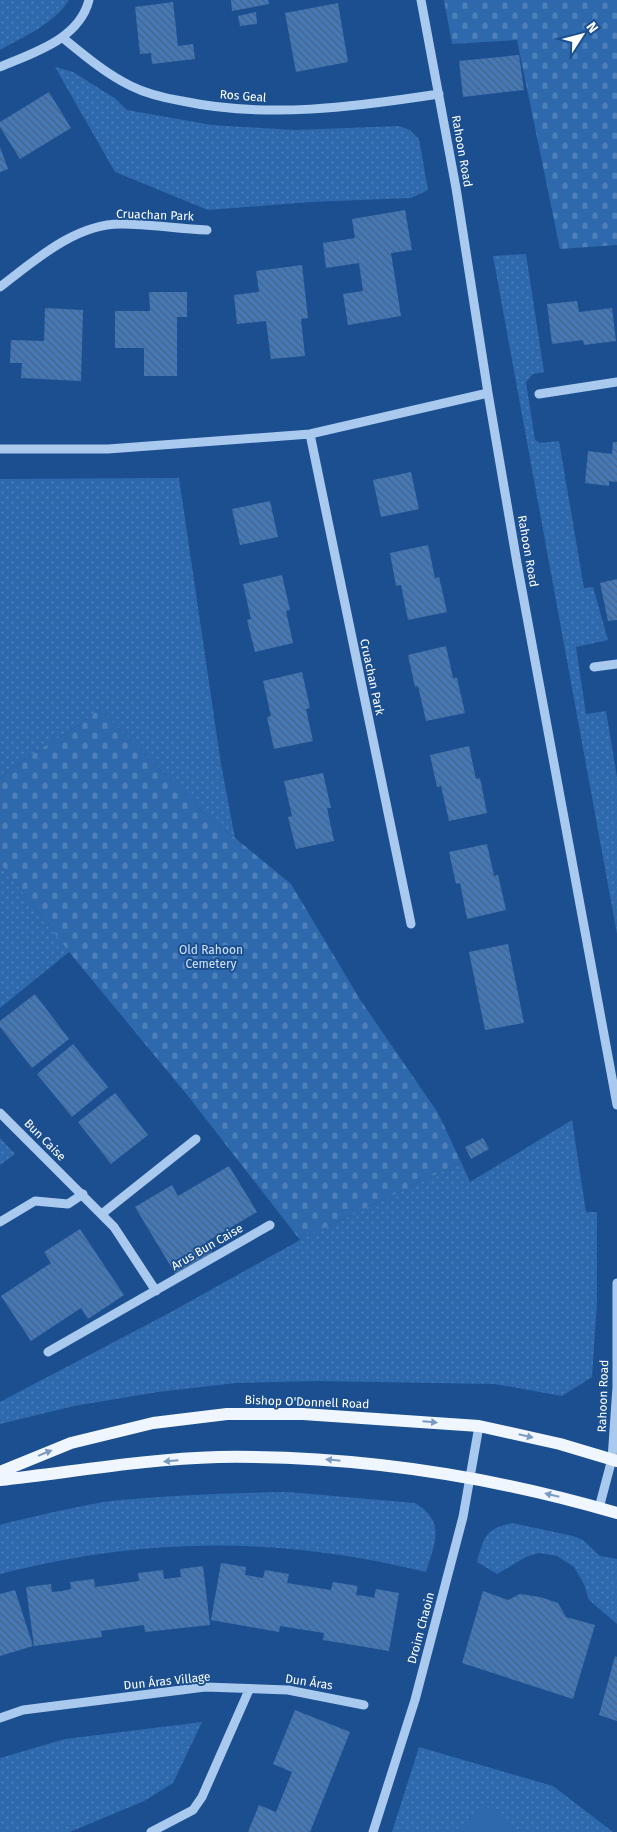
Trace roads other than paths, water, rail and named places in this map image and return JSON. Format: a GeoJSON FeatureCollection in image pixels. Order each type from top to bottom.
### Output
{"type":"FeatureCollection","features":[{"type":"Feature","properties":{"kind":"main road","name":"Bishop O'Donnell Road"},"geometry":{"type":"LineString","coordinates":[[0,1472],[71,1443],[152,1423],[227,1414],[303,1414],[479,1426],[560,1444],[615,1460]]}},
{"type":"Feature","properties":{"kind":"main road"},"geometry":{"type":"LineString","coordinates":[[0,1480],[216,1457],[307,1458],[471,1477],[617,1513]]}},
{"type":"Feature","properties":{"kind":"street"},"geometry":{"type":"LineString","coordinates":[[0,67],[63,38],[81,16],[89,0]]}},
{"type":"Feature","properties":{"kind":"street","name":"Rahoon Road"},"geometry":{"type":"LineString","coordinates":[[421,0],[456,188],[488,393],[617,1106]]}},
{"type":"Feature","properties":{"kind":"street","name":"Ros Geal"},"geometry":{"type":"LineString","coordinates":[[63,38],[88,59],[131,86],[149,94],[193,104],[264,110],[315,110],[439,94]]}},
{"type":"Feature","properties":{"kind":"street","name":"Cruachan Park"},"geometry":{"type":"LineString","coordinates":[[0,287],[59,245],[86,231],[120,224],[207,230]]}},
{"type":"Feature","properties":{"kind":"street"},"geometry":{"type":"LineString","coordinates":[[540,394],[617,382]]}},
{"type":"Feature","properties":{"kind":"street"},"geometry":{"type":"LineString","coordinates":[[0,449],[108,449],[310,434],[488,393]]}},
{"type":"Feature","properties":{"kind":"street","name":"Cruachan Park"},"geometry":{"type":"LineString","coordinates":[[310,434],[411,924]]}},
{"type":"Feature","properties":{"kind":"street"},"geometry":{"type":"LineString","coordinates":[[594,667],[617,664]]}},
{"type":"Feature","properties":{"kind":"street","name":"Bun Caise"},"geometry":{"type":"LineString","coordinates":[[0,1113],[83,1194]]}},
{"type":"Feature","properties":{"kind":"street"},"geometry":{"type":"LineString","coordinates":[[103,1214],[196,1139]]}},
{"type":"Feature","properties":{"kind":"street"},"geometry":{"type":"LineString","coordinates":[[0,1222],[34,1201],[68,1204],[83,1194],[103,1214],[128,1245],[156,1291]]}},
{"type":"Feature","properties":{"kind":"street","name":"Arus Bun Caise"},"geometry":{"type":"LineString","coordinates":[[48,1352],[270,1225]]}},
{"type":"Feature","properties":{"kind":"street","name":"Rahoon Road"},"geometry":{"type":"LineString","coordinates":[[599,1508],[615,1460],[617,1283]]}},
{"type":"Feature","properties":{"kind":"street","name":"Droim Chaoin"},"geometry":{"type":"LineString","coordinates":[[372,1832],[415,1700],[464,1517],[479,1426]]}},
{"type":"Feature","properties":{"kind":"street","name":"Dun Áras Village"},"geometry":{"type":"LineString","coordinates":[[0,1718],[23,1710],[205,1687],[248,1690]]}},
{"type":"Feature","properties":{"kind":"street"},"geometry":{"type":"LineString","coordinates":[[151,1832],[192,1810],[202,1797],[248,1690]]}},
{"type":"Feature","properties":{"kind":"street","name":"Dun Áras"},"geometry":{"type":"LineString","coordinates":[[248,1690],[288,1690],[364,1705]]}},
{"type":"Feature","properties":{"kind":"park label","name":"Old Rahoon Cemetery"},"geometry":{"type":"Point","coordinates":[211,957]}}]}
